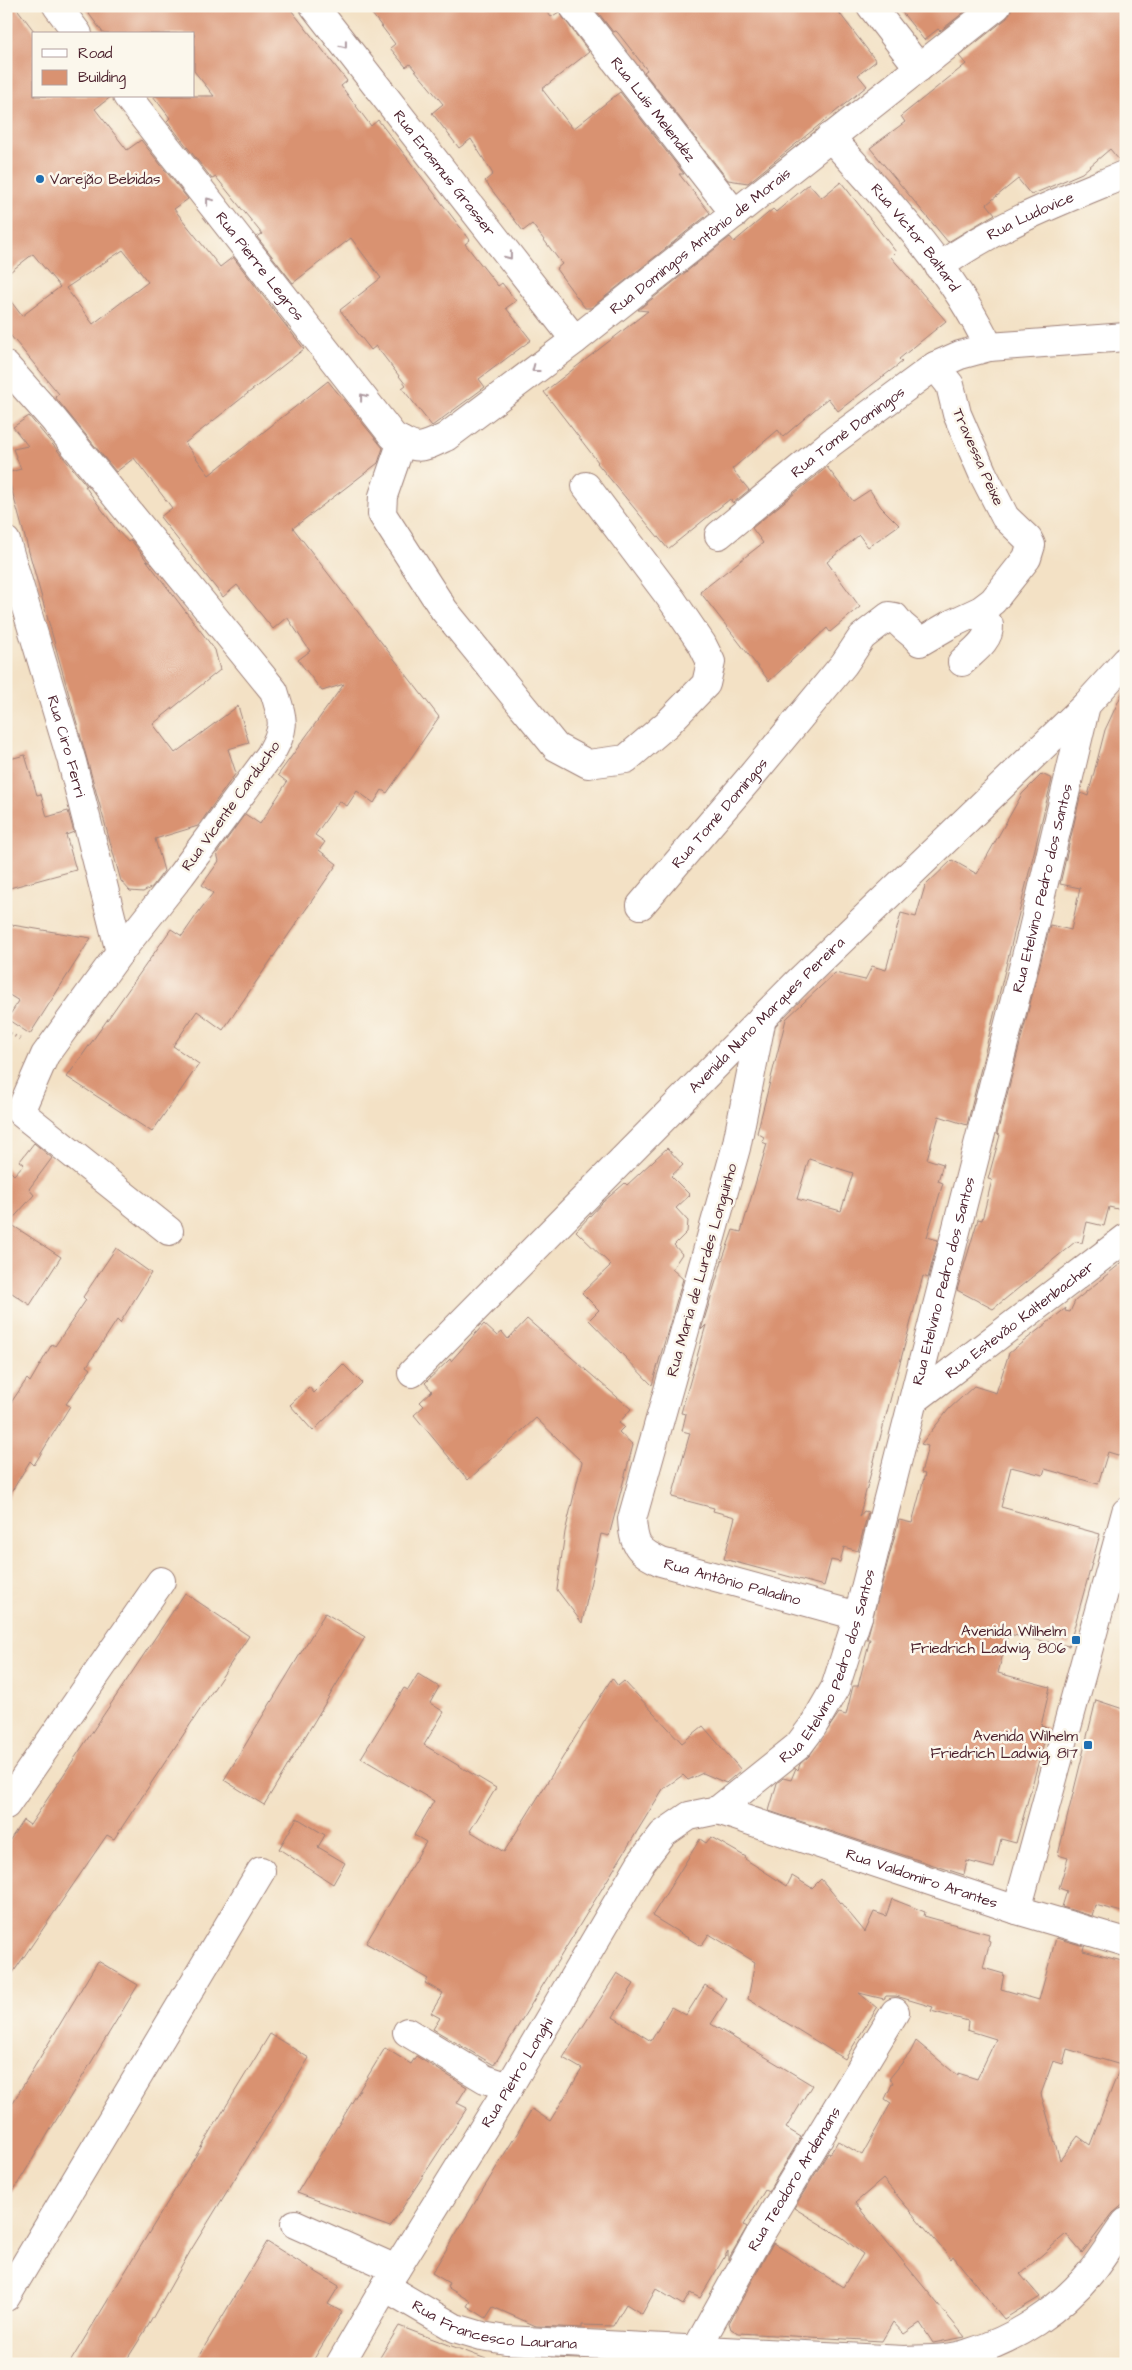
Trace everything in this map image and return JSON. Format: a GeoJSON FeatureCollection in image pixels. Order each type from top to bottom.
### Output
{"type":"FeatureCollection","features":[{"type":"Feature","properties":{"kind":"street"},"geometry":{"type":"LineString","coordinates":[[57,6],[76,32]]}},
{"type":"Feature","properties":{"kind":"street","name":"Rua Erasmus Grasser"},"geometry":{"type":"LineString","coordinates":[[314,6],[574,340]]}},
{"type":"Feature","properties":{"kind":"street","name":"Rua Luís Melendéz"},"geometry":{"type":"LineString","coordinates":[[572,6],[735,214]]}},
{"type":"Feature","properties":{"kind":"street"},"geometry":{"type":"LineString","coordinates":[[871,6],[919,68]]}},
{"type":"Feature","properties":{"kind":"street","name":"Rua Domingos Antônio de Morais"},"geometry":{"type":"LineString","coordinates":[[398,438],[412,447],[424,447],[446,437],[574,340],[997,6]]}},
{"type":"Feature","properties":{"kind":"street","name":"Rua Pierre Legros"},"geometry":{"type":"LineString","coordinates":[[129,98],[398,438]]}},
{"type":"Feature","properties":{"kind":"street","name":"Rua Victor Baltard"},"geometry":{"type":"LineString","coordinates":[[830,137],[871,182],[939,267],[974,316],[989,347]]}},
{"type":"Feature","properties":{"kind":"street","name":"Rua Ludovice"},"geometry":{"type":"LineString","coordinates":[[939,267],[968,247],[1028,214],[1126,174]]}},
{"type":"Feature","properties":{"kind":"street","name":"Rua Tomé Domingos"},"geometry":{"type":"LineString","coordinates":[[719,535],[832,442],[936,366],[960,355],[989,347],[1126,337]]}},
{"type":"Feature","properties":{"kind":"street","name":"Rua Vicente Carducho"},"geometry":{"type":"LineString","coordinates":[[6,366],[53,420],[274,692],[282,716],[282,733],[270,755],[181,875],[120,952],[45,1055],[13,1106]]}},
{"type":"Feature","properties":{"kind":"street","name":"Travessa Peixe"},"geometry":{"type":"LineString","coordinates":[[797,719],[844,664],[862,637],[889,616],[895,617],[902,628],[913,632],[910,647],[978,612],[993,601],[1027,558],[1031,545],[1028,539],[1005,517],[983,474],[957,414],[950,385],[936,366]]}},
{"type":"Feature","properties":{"kind":"street"},"geometry":{"type":"LineString","coordinates":[[398,438],[383,496],[382,514],[444,610],[556,747],[588,764],[626,759],[667,724],[706,684],[710,662],[702,644],[672,600],[586,486]]}},
{"type":"Feature","properties":{"kind":"street","name":"Rua Ciro Ferri"},"geometry":{"type":"LineString","coordinates":[[6,541],[72,762],[120,952]]}},
{"type":"Feature","properties":{"kind":"street"},"geometry":{"type":"LineString","coordinates":[[962,662],[986,639],[988,634],[989,625],[978,612]]}},
{"type":"Feature","properties":{"kind":"street","name":"Avenida Nuno Marques Pereira"},"geometry":{"type":"LineString","coordinates":[[412,1373],[762,1018],[1086,705],[1126,661]]}},
{"type":"Feature","properties":{"kind":"street","name":"Rua Etelvino Pedro dos Santos"},"geometry":{"type":"LineString","coordinates":[[718,1810],[798,1746],[813,1726],[835,1688],[858,1616],[913,1401],[1032,933],[1086,705]]}},
{"type":"Feature","properties":{"kind":"street","name":"Rua Tomé Domingos"},"geometry":{"type":"LineString","coordinates":[[641,905],[797,719]]}},
{"type":"Feature","properties":{"kind":"street","name":"Rua Maria de Lurdes Longuinho"},"geometry":{"type":"LineString","coordinates":[[632,1519],[736,1148],[762,1018]]}},
{"type":"Feature","properties":{"kind":"street"},"geometry":{"type":"LineString","coordinates":[[22,1073],[13,1106],[169,1230]]}},
{"type":"Feature","properties":{"kind":"street","name":"Rua Estevão Kaltenbacher"},"geometry":{"type":"LineString","coordinates":[[913,1401],[1126,1238]]}},
{"type":"Feature","properties":{"kind":"street"},"geometry":{"type":"LineString","coordinates":[[1017,1910],[1126,1512]]}},
{"type":"Feature","properties":{"kind":"street","name":"Rua Antônio Paladino"},"geometry":{"type":"LineString","coordinates":[[632,1519],[634,1540],[644,1554],[661,1562],[858,1616]]}},
{"type":"Feature","properties":{"kind":"street"},"geometry":{"type":"LineString","coordinates":[[6,1805],[161,1581]]}},
{"type":"Feature","properties":{"kind":"street","name":"Rua Valdomiro Arantes"},"geometry":{"type":"LineString","coordinates":[[718,1810],[1017,1910],[1126,1942]]}},
{"type":"Feature","properties":{"kind":"street","name":"Rua Pietro Longhi"},"geometry":{"type":"LineString","coordinates":[[340,2364],[390,2278],[509,2087],[640,1864],[663,1834],[689,1816],[718,1810]]}},
{"type":"Feature","properties":{"kind":"street"},"geometry":{"type":"LineString","coordinates":[[6,2297],[261,1871]]}},
{"type":"Feature","properties":{"kind":"street","name":"Rua Teodoro Ardemans"},"geometry":{"type":"LineString","coordinates":[[697,2348],[758,2238],[895,2012]]}},
{"type":"Feature","properties":{"kind":"street"},"geometry":{"type":"LineString","coordinates":[[407,2032],[485,2078],[509,2087]]}},
{"type":"Feature","properties":{"kind":"street","name":"Rua Francesco Laurana"},"geometry":{"type":"LineString","coordinates":[[295,2224],[390,2278],[455,2328],[482,2336],[624,2355],[697,2348],[904,2360],[946,2358],[969,2354],[1048,2315],[1092,2272],[1126,2222]]}},
{"type":"Feature","properties":{"kind":"building"},"geometry":{"type":"Polygon","coordinates":[[[6,6],[15,6],[34,31],[32,32],[32,98],[109,98],[95,109],[127,150],[141,140],[188,199],[174,209],[220,267],[233,257],[304,349],[185,443],[209,475],[328,381],[383,448],[378,463],[293,528],[439,717],[387,793],[382,790],[374,803],[357,791],[347,806],[339,801],[315,835],[325,842],[319,850],[337,864],[223,1030],[197,1011],[173,1046],[199,1064],[152,1132],[67,1077],[171,929],[182,936],[213,893],[202,885],[219,861],[217,853],[245,814],[260,824],[287,782],[278,775],[344,684],[322,691],[298,660],[310,651],[287,617],[273,629],[237,585],[223,597],[160,517],[172,508],[134,458],[116,472],[55,397],[59,394],[6,330],[6,295],[22,316],[60,287],[33,254],[6,275],[6,6]],[[123,250],[66,288],[93,324],[148,282],[123,250]]]}},
{"type":"Feature","properties":{"kind":"building"},"geometry":{"type":"Polygon","coordinates":[[[83,6],[288,6],[347,81],[341,86],[371,126],[378,120],[470,240],[465,244],[498,286],[502,283],[516,301],[506,308],[531,340],[479,379],[485,387],[432,426],[402,388],[406,385],[376,346],[371,350],[340,310],[381,278],[351,238],[293,283],[257,237],[262,234],[216,177],[212,179],[167,121],[170,118],[155,98],[214,96],[195,72],[195,32],[102,32],[83,6]]]}},
{"type":"Feature","properties":{"kind":"building"},"geometry":{"type":"Polygon","coordinates":[[[366,6],[543,6],[551,17],[559,12],[589,52],[542,89],[573,129],[620,92],[684,174],[679,174],[710,213],[591,308],[585,308],[556,269],[562,264],[532,224],[523,231],[485,181],[493,174],[471,139],[459,148],[432,113],[443,104],[410,64],[406,67],[390,48],[395,44],[366,6]]]}},
{"type":"Feature","properties":{"kind":"building"},"geometry":{"type":"Polygon","coordinates":[[[593,6],[834,6],[876,61],[858,75],[867,86],[748,183],[728,180],[644,72],[647,70],[618,33],[616,31],[613,32],[593,6]]]}},
{"type":"Feature","properties":{"kind":"building"},"geometry":{"type":"Polygon","coordinates":[[[897,6],[972,6],[940,31],[938,29],[924,40],[897,6]]]}},
{"type":"Feature","properties":{"kind":"building"},"geometry":{"type":"Polygon","coordinates":[[[1012,6],[1126,6],[1126,159],[1119,160],[1110,149],[1082,173],[1031,195],[1018,179],[987,204],[995,214],[948,242],[870,148],[905,122],[901,116],[966,64],[959,56],[1007,18],[1012,6]]]}},
{"type":"Feature","properties":{"kind":"building"},"geometry":{"type":"Polygon","coordinates":[[[841,182],[896,252],[891,257],[946,321],[899,359],[902,362],[838,411],[828,398],[783,437],[778,430],[732,469],[749,490],[733,503],[730,499],[668,549],[597,463],[544,392],[648,311],[638,310],[730,237],[734,242],[773,209],[776,212],[809,184],[821,198],[841,182]]]}},
{"type":"Feature","properties":{"kind":"building"},"geometry":{"type":"Polygon","coordinates":[[[29,416],[87,486],[85,486],[117,530],[128,542],[131,540],[215,650],[220,670],[153,724],[175,753],[238,706],[249,743],[228,749],[236,773],[198,826],[155,839],[164,871],[152,887],[143,892],[130,891],[121,881],[7,473],[21,469],[13,449],[28,446],[13,427],[29,416]]]}},
{"type":"Feature","properties":{"kind":"building"},"geometry":{"type":"Polygon","coordinates":[[[827,467],[853,501],[870,490],[881,507],[899,525],[868,547],[859,535],[827,562],[860,607],[830,632],[827,628],[769,681],[700,592],[763,543],[752,528],[827,467]]]}},
{"type":"Feature","properties":{"kind":"building"},"geometry":{"type":"Polygon","coordinates":[[[1126,685],[1126,1211],[1109,1207],[1104,1226],[1087,1222],[1082,1243],[1075,1242],[993,1309],[957,1290],[978,1219],[982,1220],[992,1180],[988,1179],[1000,1135],[997,1134],[1050,925],[1071,930],[1080,888],[1060,884],[1081,793],[1088,796],[1105,730],[1126,685]]]}},
{"type":"Feature","properties":{"kind":"building"},"geometry":{"type":"Polygon","coordinates":[[[25,755],[37,795],[41,794],[47,817],[68,811],[74,832],[66,835],[76,870],[6,889],[6,760],[25,755]]]}},
{"type":"Feature","properties":{"kind":"building"},"geometry":{"type":"Polygon","coordinates":[[[1042,774],[1052,779],[967,1125],[939,1116],[927,1159],[943,1164],[938,1181],[943,1183],[927,1237],[938,1240],[928,1278],[923,1276],[859,1517],[864,1511],[868,1512],[858,1551],[844,1547],[840,1562],[831,1560],[824,1586],[724,1559],[735,1517],[713,1511],[714,1508],[672,1497],[690,1433],[682,1431],[686,1414],[681,1413],[706,1325],[701,1330],[722,1261],[733,1230],[741,1232],[767,1144],[762,1142],[764,1137],[757,1133],[786,1019],[835,973],[865,980],[872,966],[886,970],[901,913],[916,917],[925,886],[952,860],[977,874],[1022,794],[1042,774]],[[809,1159],[797,1199],[841,1211],[853,1173],[809,1159]]]}},
{"type":"Feature","properties":{"kind":"building"},"geometry":{"type":"Polygon","coordinates":[[[6,924],[91,938],[30,1034],[7,1019],[19,1001],[6,993],[6,924]]]}},
{"type":"Feature","properties":{"kind":"building"},"geometry":{"type":"Polygon","coordinates":[[[34,1143],[52,1158],[29,1189],[34,1195],[9,1223],[61,1257],[30,1305],[6,1289],[6,1167],[14,1175],[24,1164],[20,1161],[34,1143]]]}},
{"type":"Feature","properties":{"kind":"building"},"geometry":{"type":"Polygon","coordinates":[[[667,1148],[683,1165],[671,1176],[690,1195],[676,1208],[688,1221],[687,1232],[674,1245],[682,1254],[672,1269],[683,1279],[652,1385],[589,1320],[599,1310],[582,1293],[611,1265],[576,1231],[603,1202],[625,1183],[627,1185],[667,1148]]]}},
{"type":"Feature","properties":{"kind":"building"},"geometry":{"type":"Polygon","coordinates":[[[116,1248],[151,1273],[120,1323],[117,1320],[87,1366],[91,1369],[66,1404],[70,1406],[34,1465],[30,1461],[6,1501],[6,1410],[27,1379],[30,1382],[52,1344],[55,1346],[86,1300],[83,1297],[116,1248]]]}},
{"type":"Feature","properties":{"kind":"building"},"geometry":{"type":"Polygon","coordinates":[[[1126,1259],[1126,1442],[1121,1456],[1108,1452],[1098,1484],[1045,1469],[1043,1475],[1011,1467],[1001,1507],[1100,1534],[1069,1646],[1008,1634],[998,1673],[1050,1687],[1041,1726],[1048,1728],[1016,1843],[1001,1839],[994,1868],[967,1861],[964,1875],[769,1811],[777,1783],[783,1778],[791,1780],[796,1768],[798,1770],[800,1764],[810,1755],[839,1713],[846,1715],[853,1686],[858,1686],[870,1639],[867,1639],[899,1520],[912,1523],[925,1474],[921,1473],[928,1446],[921,1444],[949,1409],[974,1386],[996,1393],[1009,1353],[1066,1308],[1065,1311],[1070,1312],[1075,1301],[1126,1259]]]}},
{"type":"Feature","properties":{"kind":"building"},"geometry":{"type":"Polygon","coordinates":[[[527,1319],[631,1409],[619,1423],[624,1427],[619,1432],[633,1445],[609,1536],[601,1534],[582,1623],[557,1590],[565,1532],[582,1462],[536,1418],[468,1480],[414,1415],[424,1406],[420,1402],[432,1391],[425,1383],[450,1359],[451,1361],[484,1324],[497,1336],[502,1332],[508,1339],[527,1319]]]}},
{"type":"Feature","properties":{"kind":"building"},"geometry":{"type":"Polygon","coordinates":[[[343,1364],[362,1383],[313,1431],[290,1405],[309,1387],[314,1393],[343,1364]]]}},
{"type":"Feature","properties":{"kind":"building"},"geometry":{"type":"Polygon","coordinates":[[[185,1593],[249,1636],[114,1839],[107,1835],[6,1983],[6,1846],[23,1820],[30,1825],[185,1593]]]}},
{"type":"Feature","properties":{"kind":"building"},"geometry":{"type":"Polygon","coordinates":[[[325,1613],[365,1637],[264,1805],[224,1780],[325,1613]]]}},
{"type":"Feature","properties":{"kind":"building"},"geometry":{"type":"Polygon","coordinates":[[[418,1674],[439,1687],[430,1703],[444,1712],[424,1745],[496,1788],[470,1831],[504,1852],[612,1678],[618,1686],[624,1681],[682,1743],[703,1726],[741,1770],[726,1783],[703,1773],[688,1780],[683,1775],[663,1789],[494,2065],[433,2029],[440,2018],[431,2013],[443,1993],[425,1983],[428,1979],[366,1943],[426,1842],[414,1835],[434,1801],[361,1758],[404,1688],[408,1690],[418,1674]]]}},
{"type":"Feature","properties":{"kind":"building"},"geometry":{"type":"Polygon","coordinates":[[[1096,1700],[1126,1710],[1126,1913],[1095,1905],[1092,1916],[1062,1907],[1067,1891],[1059,1888],[1068,1858],[1058,1855],[1096,1700]]]}},
{"type":"Feature","properties":{"kind":"building"},"geometry":{"type":"Polygon","coordinates":[[[297,1818],[325,1835],[318,1847],[345,1863],[333,1884],[279,1849],[297,1818]]]}},
{"type":"Feature","properties":{"kind":"building"},"geometry":{"type":"Polygon","coordinates":[[[711,1837],[746,1857],[745,1859],[787,1886],[792,1876],[812,1888],[821,1879],[865,1932],[874,1912],[886,1916],[892,1899],[925,1912],[924,1916],[989,1934],[988,1940],[990,1941],[983,1968],[1004,1974],[1001,1989],[1039,2000],[1056,1938],[1084,1946],[1083,1951],[1126,1962],[1126,2202],[1113,2213],[1082,2253],[1066,2234],[1020,2274],[1040,2297],[1004,2319],[953,2256],[951,2259],[883,2179],[855,2203],[965,2337],[933,2343],[920,2323],[904,2334],[893,2322],[882,2341],[738,2333],[731,2329],[729,2323],[773,2243],[843,2287],[863,2254],[843,2238],[794,2208],[828,2153],[830,2154],[838,2141],[862,2155],[891,2103],[885,2099],[893,2082],[889,2079],[910,2053],[916,2041],[958,2076],[958,2073],[977,2079],[996,2039],[967,2030],[968,2021],[931,2011],[933,2007],[896,1996],[886,1996],[884,1999],[859,1993],[877,2008],[845,2059],[748,1999],[755,1962],[709,1934],[701,1946],[652,1916],[700,1839],[706,1843],[711,1837]],[[1067,2049],[1063,2064],[1053,2061],[1041,2094],[1060,2160],[1078,2136],[1090,2145],[1121,2065],[1067,2049]]]}},
{"type":"Feature","properties":{"kind":"building"},"geometry":{"type":"Polygon","coordinates":[[[98,1961],[138,1985],[6,2203],[6,2114],[98,1961]]]}},
{"type":"Feature","properties":{"kind":"building"},"geometry":{"type":"Polygon","coordinates":[[[617,1973],[634,1984],[613,2017],[651,2041],[671,2007],[686,2015],[705,1985],[727,1999],[711,2024],[812,2085],[786,2128],[801,2137],[768,2192],[765,2190],[744,2225],[747,2227],[728,2260],[728,2251],[700,2298],[690,2293],[683,2305],[656,2289],[642,2314],[626,2304],[613,2326],[582,2325],[582,2328],[536,2326],[493,2307],[486,2318],[467,2306],[470,2301],[447,2287],[449,2283],[432,2273],[532,2109],[550,2121],[582,2069],[563,2058],[617,1973]]]}},
{"type":"Feature","properties":{"kind":"building"},"geometry":{"type":"Polygon","coordinates":[[[270,2034],[309,2058],[191,2250],[148,2326],[124,2364],[69,2364],[270,2034]]]}},
{"type":"Feature","properties":{"kind":"building"},"geometry":{"type":"Polygon","coordinates":[[[385,2048],[411,2064],[416,2056],[467,2087],[457,2103],[467,2108],[390,2227],[297,2193],[385,2048]]]}},
{"type":"Feature","properties":{"kind":"building"},"geometry":{"type":"Polygon","coordinates":[[[267,2242],[339,2286],[328,2304],[342,2312],[311,2364],[194,2364],[267,2242]]]}},
{"type":"Feature","properties":{"kind":"building"},"geometry":{"type":"Polygon","coordinates":[[[399,2326],[494,2362],[493,2364],[376,2364],[399,2326]]]}},
{"type":"Feature","properties":{"kind":"building"},"geometry":{"type":"Polygon","coordinates":[[[551,2358],[581,2359],[581,2364],[560,2364],[551,2358]]]}},
{"type":"Feature","properties":{"kind":"place","name":"Varejão Bebidas"},"geometry":{"type":"Point","coordinates":[40,179]}},
{"type":"Feature","properties":{"kind":"place","name":"Avenida Wilhelm Friedrich Ladwig, 806"},"geometry":{"type":"Point","coordinates":[1076,1640]}},
{"type":"Feature","properties":{"kind":"place","name":"Avenida Wilhelm Friedrich Ladwig, 817"},"geometry":{"type":"Point","coordinates":[1088,1745]}}]}
